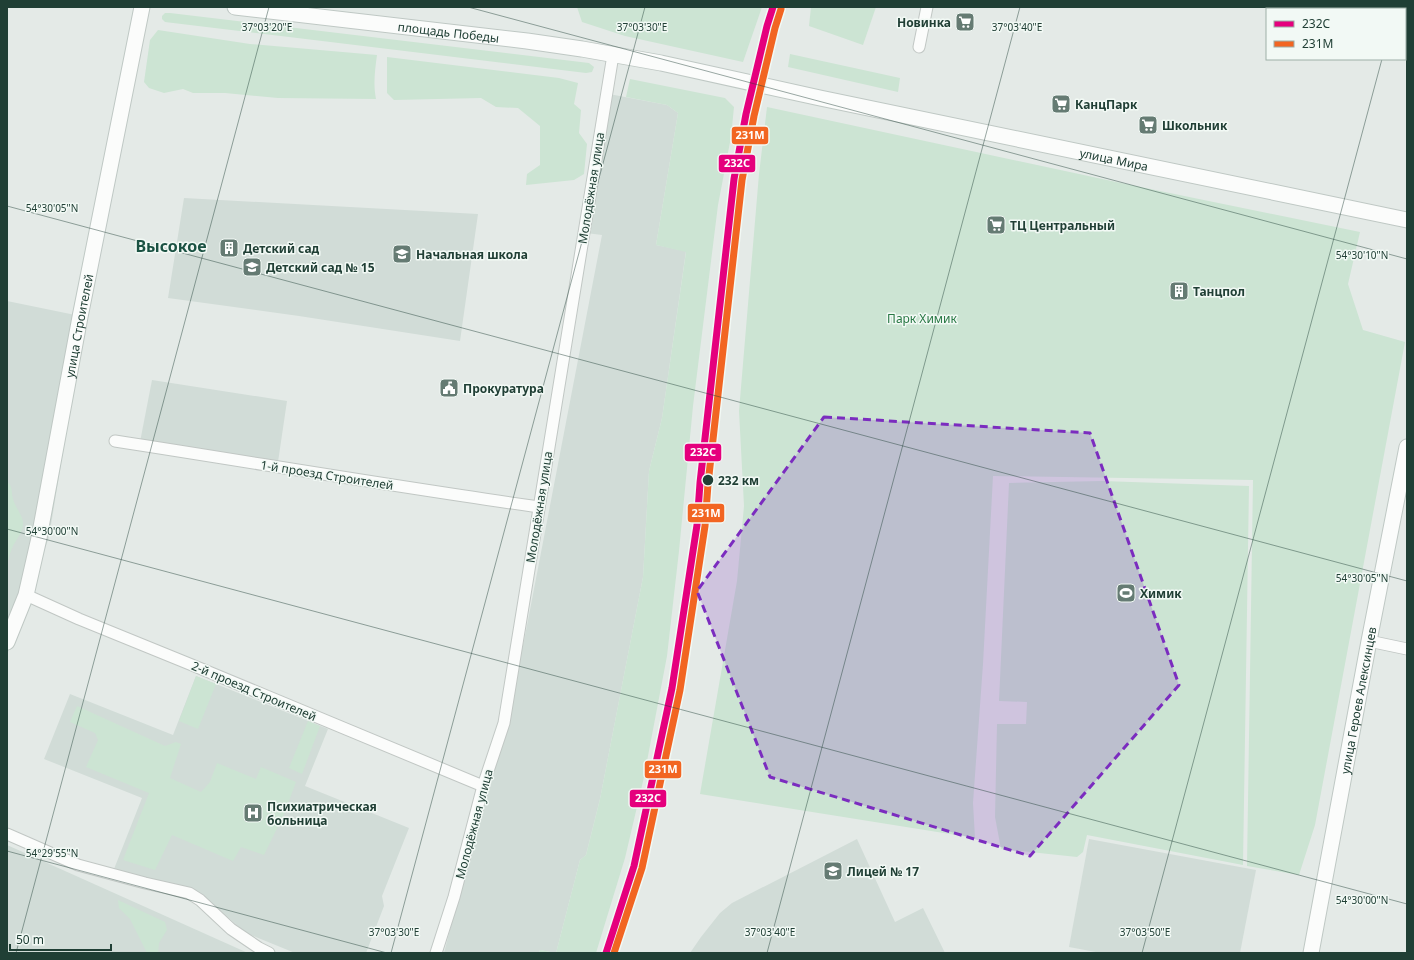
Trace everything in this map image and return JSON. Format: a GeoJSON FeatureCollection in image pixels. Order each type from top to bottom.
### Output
{"type":"FeatureCollection","features":[{"type":"Feature","properties":{"kind":"street","name":"улица Строителей"},"geometry":{"type":"LineString","coordinates":[[7,642],[26,595],[39,538],[80,317],[142,7]]}},
{"type":"Feature","properties":{"kind":"street","name":"площадь Победы"},"geometry":{"type":"LineString","coordinates":[[235,7],[527,41],[661,63]]}},
{"type":"Feature","properties":{"kind":"street"},"geometry":{"type":"LineString","coordinates":[[919,47],[927,7]]}},
{"type":"Feature","properties":{"kind":"street","name":"Молодёжная улица"},"geometry":{"type":"LineString","coordinates":[[436,953],[454,897],[483,786],[504,723],[613,55]]}},
{"type":"Feature","properties":{"kind":"street","name":"улица Мира"},"geometry":{"type":"LineString","coordinates":[[661,63],[820,98],[1407,220]]}},
{"type":"Feature","properties":{"kind":"street","name":"1-й проезд Строителей"},"geometry":{"type":"LineString","coordinates":[[115,441],[350,480],[539,507]]}},
{"type":"Feature","properties":{"kind":"street","name":"улица Героев Алексинцев"},"geometry":{"type":"LineString","coordinates":[[1311,953],[1407,447]]}},
{"type":"Feature","properties":{"kind":"street","name":"2-й проезд Строителей"},"geometry":{"type":"LineString","coordinates":[[26,595],[79,619],[192,664],[483,786]]}},
{"type":"Feature","properties":{"kind":"street"},"geometry":{"type":"LineString","coordinates":[[1369,641],[1407,649]]}},
{"type":"Feature","properties":{"kind":"street"},"geometry":{"type":"LineString","coordinates":[[7,834],[78,865],[189,893],[200,900],[231,929],[269,953]]}},
{"type":"Feature","properties":{"kind":"highlighted area"},"geometry":{"type":"Polygon","coordinates":[[[824,417],[1090,433],[1179,685],[1030,856],[770,777],[697,591],[824,417]]]}},
{"type":"Feature","properties":{"kind":"shaded area"},"geometry":{"type":"Polygon","coordinates":[[[609,94],[667,105],[678,113],[656,245],[686,251],[662,418],[649,471],[643,577],[600,799],[586,855],[580,860],[556,953],[540,950],[539,953],[444,953],[524,641],[602,235],[586,233],[609,94]]]}},
{"type":"Feature","properties":{"kind":"shaded area"},"geometry":{"type":"Polygon","coordinates":[[[184,198],[478,214],[460,341],[299,316],[168,298],[184,198]]]}},
{"type":"Feature","properties":{"kind":"shaded area"},"geometry":{"type":"Polygon","coordinates":[[[7,301],[85,317],[49,537],[7,655],[7,301]]]}},
{"type":"Feature","properties":{"kind":"shaded area"},"geometry":{"type":"Polygon","coordinates":[[[152,380],[287,401],[278,462],[140,442],[152,380]]]}},
{"type":"Feature","properties":{"kind":"shaded area","name":"Психиатрическая больница"},"geometry":{"type":"Polygon","coordinates":[[[196,676],[328,729],[305,786],[409,828],[382,896],[384,906],[366,953],[295,953],[246,933],[207,899],[114,869],[142,798],[44,759],[70,694],[173,735],[196,676]]]}},
{"type":"Feature","properties":{"kind":"shaded area","name":"Лицей № 17"},"geometry":{"type":"Polygon","coordinates":[[[857,839],[895,922],[923,908],[945,953],[690,953],[720,913],[732,903],[857,839]]]}},
{"type":"Feature","properties":{"kind":"shaded area"},"geometry":{"type":"Polygon","coordinates":[[[1089,839],[1256,870],[1240,953],[1101,953],[1069,947],[1089,839]]]}},
{"type":"Feature","properties":{"kind":"shaded area"},"geometry":{"type":"Polygon","coordinates":[[[7,845],[248,953],[7,953],[7,845]]]}},
{"type":"Feature","properties":{"kind":"green space"},"geometry":{"type":"Polygon","coordinates":[[[577,7],[762,7],[743,62],[625,36],[582,22],[577,7]]]}},
{"type":"Feature","properties":{"kind":"green space"},"geometry":{"type":"Polygon","coordinates":[[[811,7],[876,7],[863,45],[809,26],[811,7]]]}},
{"type":"Feature","properties":{"kind":"green space"},"geometry":{"type":"Polygon","coordinates":[[[165,13],[589,63],[594,67],[592,72],[586,73],[165,22],[162,19],[162,16],[165,13]]]}},
{"type":"Feature","properties":{"kind":"green space"},"geometry":{"type":"Polygon","coordinates":[[[158,30],[250,44],[377,55],[374,82],[376,99],[278,98],[225,93],[193,93],[183,89],[164,93],[149,88],[144,82],[150,40],[158,30]]]}},
{"type":"Feature","properties":{"kind":"green space"},"geometry":{"type":"Polygon","coordinates":[[[790,54],[900,78],[898,92],[788,67],[790,54]]]}},
{"type":"Feature","properties":{"kind":"green space"},"geometry":{"type":"Polygon","coordinates":[[[387,57],[559,78],[578,83],[574,104],[581,110],[579,133],[587,144],[584,174],[574,180],[526,185],[527,174],[540,165],[540,126],[518,108],[496,107],[481,98],[394,100],[387,93],[387,57]]]}},
{"type":"Feature","properties":{"kind":"green space"},"geometry":{"type":"Polygon","coordinates":[[[630,79],[725,98],[734,107],[731,137],[718,205],[693,406],[667,656],[644,777],[625,858],[596,953],[556,953],[580,860],[586,855],[600,799],[643,577],[649,471],[662,418],[686,252],[656,245],[678,113],[667,105],[626,97],[630,79]]]}},
{"type":"Feature","properties":{"kind":"green space","name":"Парк Химик"},"geometry":{"type":"Polygon","coordinates":[[[767,107],[1121,183],[1360,232],[1348,284],[1363,330],[1405,342],[1315,825],[1299,875],[1247,866],[1253,480],[993,476],[983,664],[973,803],[975,838],[700,794],[737,581],[744,506],[739,411],[759,174],[767,107]]]}},
{"type":"Feature","properties":{"kind":"green space","name":"Химик"},"geometry":{"type":"Polygon","coordinates":[[[1102,481],[1249,486],[1243,865],[1087,835],[1083,852],[1077,857],[1001,849],[995,817],[997,724],[1026,724],[1027,702],[999,701],[1009,483],[1102,481]]]}},
{"type":"Feature","properties":{"kind":"green space"},"geometry":{"type":"Polygon","coordinates":[[[7,482],[11,487],[12,496],[21,516],[23,526],[12,547],[7,566],[7,482]]]}},
{"type":"Feature","properties":{"kind":"green space"},"geometry":{"type":"Polygon","coordinates":[[[196,676],[216,684],[198,729],[179,721],[196,676]]]}},
{"type":"Feature","properties":{"kind":"green space"},"geometry":{"type":"Polygon","coordinates":[[[77,706],[165,746],[176,742],[181,744],[170,778],[201,792],[210,782],[217,763],[256,779],[261,767],[296,782],[284,814],[264,855],[241,847],[233,861],[172,835],[155,870],[123,860],[149,793],[86,767],[98,740],[95,733],[70,722],[77,706]]]}},
{"type":"Feature","properties":{"kind":"green space"},"geometry":{"type":"Polygon","coordinates":[[[308,721],[320,726],[302,774],[289,768],[308,721]]]}},
{"type":"Feature","properties":{"kind":"green space"},"geometry":{"type":"Polygon","coordinates":[[[118,900],[165,922],[167,930],[159,943],[158,953],[147,953],[130,919],[119,908],[118,900]]]}},
{"type":"Feature","properties":{"kind":"green space"},"geometry":{"type":"Polygon","coordinates":[[[540,950],[556,953],[539,953],[540,950]]]}},
{"type":"Feature","properties":{"kind":"transit line","name":"232C"},"geometry":{"type":"LineString","coordinates":[[606,953],[634,866],[672,688],[697,525],[700,483],[734,179],[746,114],[773,7]]}},
{"type":"Feature","properties":{"kind":"transit line","name":"231М"},"geometry":{"type":"LineString","coordinates":[[614,953],[642,868],[680,690],[705,526],[708,484],[742,180],[754,116],[781,9]]}},
{"type":"Feature","properties":{"kind":"place","name":"Новинка"},"geometry":{"type":"Point","coordinates":[965,22]}},
{"type":"Feature","properties":{"kind":"place","name":"КанцПарк"},"geometry":{"type":"Point","coordinates":[1061,104]}},
{"type":"Feature","properties":{"kind":"place","name":"Школьник"},"geometry":{"type":"Point","coordinates":[1148,125]}},
{"type":"Feature","properties":{"kind":"place","name":"ТЦ Центральный"},"geometry":{"type":"Point","coordinates":[996,225]}},
{"type":"Feature","properties":{"kind":"place","name":"Детский сад"},"geometry":{"type":"Point","coordinates":[229,248]}},
{"type":"Feature","properties":{"kind":"place","name":"Начальная школа"},"geometry":{"type":"Point","coordinates":[402,254]}},
{"type":"Feature","properties":{"kind":"place","name":"Детский сад № 15"},"geometry":{"type":"Point","coordinates":[252,267]}},
{"type":"Feature","properties":{"kind":"place","name":"Танцпол"},"geometry":{"type":"Point","coordinates":[1179,291]}},
{"type":"Feature","properties":{"kind":"place","name":"Прокуратура"},"geometry":{"type":"Point","coordinates":[449,388]}},
{"type":"Feature","properties":{"kind":"place","name":"232 км"},"geometry":{"type":"Point","coordinates":[708,480]}},
{"type":"Feature","properties":{"kind":"place","name":"Химик"},"geometry":{"type":"Point","coordinates":[1126,593]}},
{"type":"Feature","properties":{"kind":"place","name":"Психиатрическая больница"},"geometry":{"type":"Point","coordinates":[253,813]}},
{"type":"Feature","properties":{"kind":"place","name":"Лицей № 17"},"geometry":{"type":"Point","coordinates":[833,871]}},
{"type":"Feature","properties":{"kind":"district","name":"Высокое"},"geometry":{"type":"Point","coordinates":[171,246]}}]}
